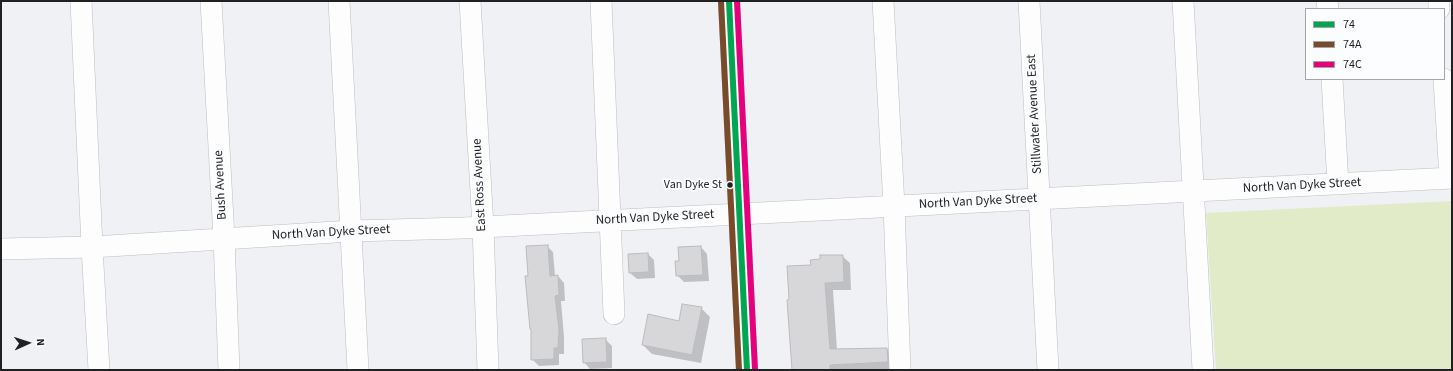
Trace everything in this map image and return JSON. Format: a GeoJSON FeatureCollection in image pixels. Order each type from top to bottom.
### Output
{"type":"FeatureCollection","features":[{"type":"Feature","properties":{"kind":"street"},"geometry":{"type":"LineString","coordinates":[[81,1],[99,370]]}},
{"type":"Feature","properties":{"kind":"street","name":"Bush Avenue"},"geometry":{"type":"LineString","coordinates":[[211,1],[224,238],[229,370]]}},
{"type":"Feature","properties":{"kind":"street"},"geometry":{"type":"LineString","coordinates":[[339,1],[358,370]]}},
{"type":"Feature","properties":{"kind":"street","name":"East Ross Avenue"},"geometry":{"type":"LineString","coordinates":[[470,1],[483,227],[488,370]]}},
{"type":"Feature","properties":{"kind":"street"},"geometry":{"type":"LineString","coordinates":[[601,1],[614,314]]}},
{"type":"Feature","properties":{"kind":"street"},"geometry":{"type":"LineString","coordinates":[[729,1],[747,370]]}},
{"type":"Feature","properties":{"kind":"street"},"geometry":{"type":"LineString","coordinates":[[883,1],[894,206],[900,370]]}},
{"type":"Feature","properties":{"kind":"street","name":"Stillwater Avenue East"},"geometry":{"type":"LineString","coordinates":[[1030,1],[1048,370]]}},
{"type":"Feature","properties":{"kind":"street"},"geometry":{"type":"LineString","coordinates":[[1182,1],[1203,370]]}},
{"type":"Feature","properties":{"kind":"street"},"geometry":{"type":"LineString","coordinates":[[1332,80],[1338,184]]}},
{"type":"Feature","properties":{"kind":"street"},"geometry":{"type":"LineString","coordinates":[[1444,80],[1451,178]]}},
{"type":"Feature","properties":{"kind":"street","name":"North Van Dyke Street"},"geometry":{"type":"LineString","coordinates":[[1,249],[92,246],[352,231],[611,221],[1451,178]]}},
{"type":"Feature","properties":{"kind":"green space"},"geometry":{"type":"Polygon","coordinates":[[[1452,201],[1452,370],[1216,370],[1206,213],[1452,201]]]}},
{"type":"Feature","properties":{"kind":"building"},"geometry":{"type":"Polygon","coordinates":[[[548,245],[550,276],[558,275],[559,295],[555,296],[559,330],[558,348],[554,348],[554,359],[531,360],[531,329],[525,276],[528,276],[526,246],[548,245]]]}},
{"type":"Feature","properties":{"kind":"building"},"geometry":{"type":"Polygon","coordinates":[[[701,246],[703,275],[676,276],[675,261],[679,261],[678,247],[701,246]]]}},
{"type":"Feature","properties":{"kind":"building"},"geometry":{"type":"Polygon","coordinates":[[[648,253],[649,272],[629,273],[628,254],[648,253]]]}},
{"type":"Feature","properties":{"kind":"building"},"geometry":{"type":"Polygon","coordinates":[[[820,255],[843,255],[844,282],[825,283],[830,349],[887,348],[888,362],[830,365],[830,370],[792,370],[787,300],[789,299],[787,266],[811,265],[810,260],[820,259],[820,255]]]}},
{"type":"Feature","properties":{"kind":"building"},"geometry":{"type":"Polygon","coordinates":[[[682,304],[702,307],[692,355],[642,345],[648,314],[679,321],[682,304]]]}},
{"type":"Feature","properties":{"kind":"building"},"geometry":{"type":"Polygon","coordinates":[[[606,338],[607,362],[583,363],[582,339],[606,338]]]}},
{"type":"Feature","properties":{"kind":"transit line","name":"74A"},"geometry":{"type":"LineString","coordinates":[[721,1],[739,370]]}},
{"type":"Feature","properties":{"kind":"transit line","name":"74"},"geometry":{"type":"LineString","coordinates":[[729,1],[747,370]]}},
{"type":"Feature","properties":{"kind":"transit line","name":"74C"},"geometry":{"type":"LineString","coordinates":[[737,1],[755,370]]}},
{"type":"Feature","properties":{"kind":"place","name":"Van Dyke St"},"geometry":{"type":"Point","coordinates":[730,185]}}]}
